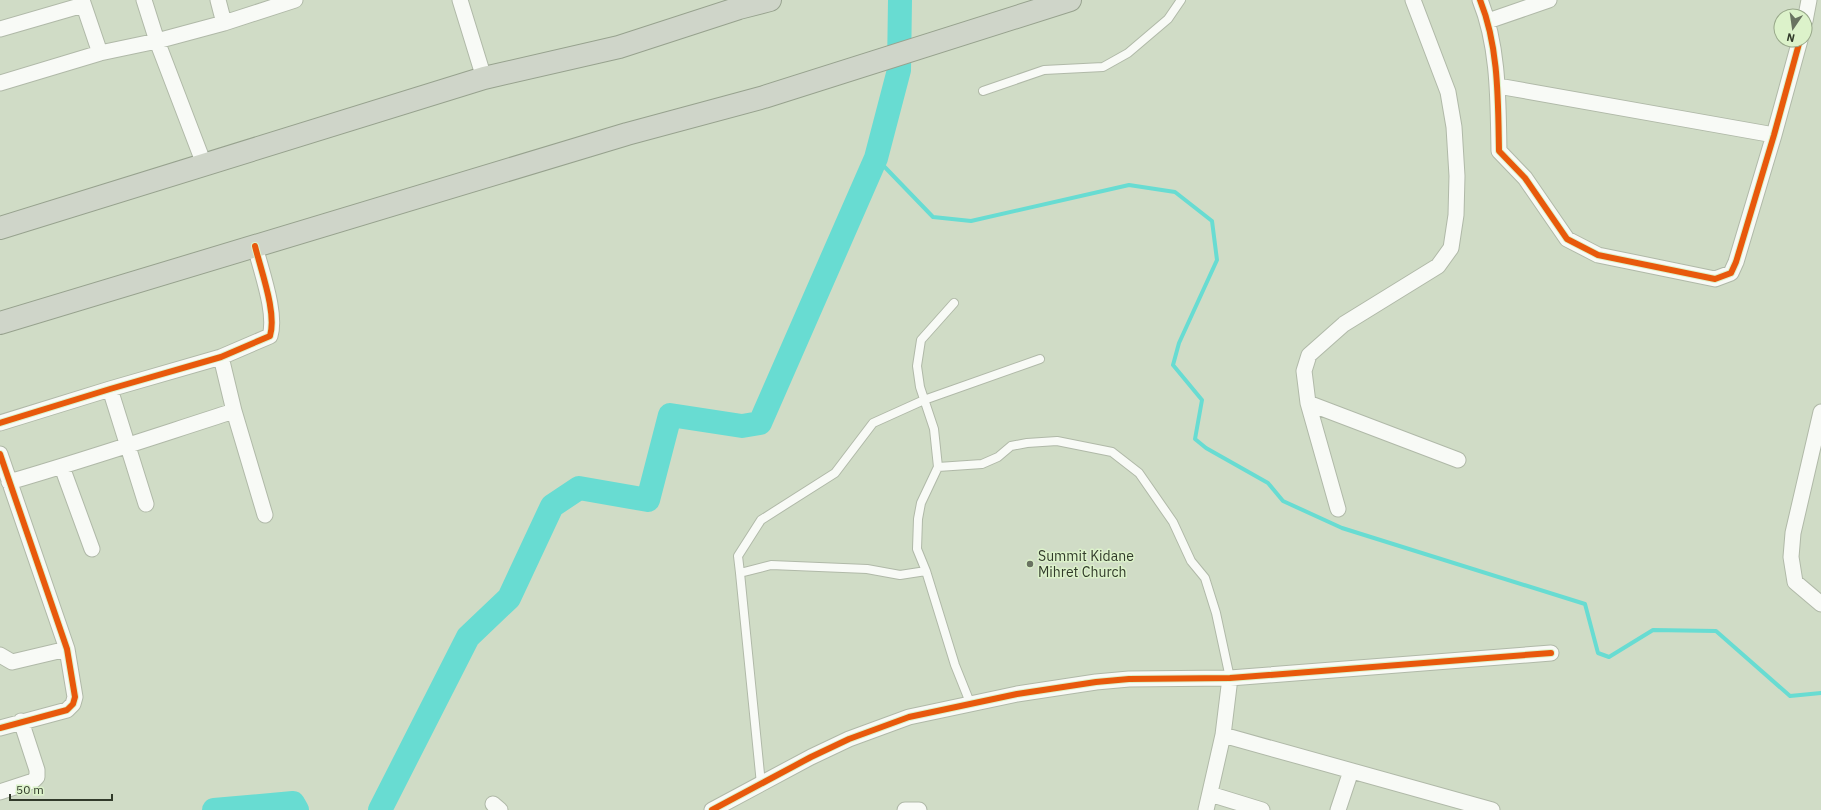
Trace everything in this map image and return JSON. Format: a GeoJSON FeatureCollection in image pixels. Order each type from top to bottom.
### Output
{"type":"FeatureCollection","features":[{"type":"Feature","properties":{"kind":"highway"},"geometry":{"type":"LineString","coordinates":[[0,228],[484,78],[619,47],[738,4],[770,0]]}},
{"type":"Feature","properties":{"kind":"highway"},"geometry":{"type":"LineString","coordinates":[[0,323],[627,134],[764,97],[1070,0]]}},
{"type":"Feature","properties":{"kind":"street"},"geometry":{"type":"LineString","coordinates":[[144,0],[157,41],[204,164]]}},
{"type":"Feature","properties":{"kind":"street"},"geometry":{"type":"LineString","coordinates":[[218,0],[224,23]]}},
{"type":"Feature","properties":{"kind":"street"},"geometry":{"type":"LineString","coordinates":[[0,83],[100,53],[157,41],[224,23],[296,0]]}},
{"type":"Feature","properties":{"kind":"street"},"geometry":{"type":"LineString","coordinates":[[460,0],[484,78]]}},
{"type":"Feature","properties":{"kind":"street"},"geometry":{"type":"LineString","coordinates":[[1338,508],[1308,403],[1304,371],[1309,355],[1344,324],[1408,283],[1438,266],[1451,248],[1456,214],[1457,176],[1454,127],[1448,92],[1413,0]]}},
{"type":"Feature","properties":{"kind":"street"},"geometry":{"type":"LineString","coordinates":[[1480,0],[1488,20],[1498,86],[1499,151],[1525,178],[1567,238],[1598,255],[1715,279],[1731,273],[1736,262],[1774,135],[1798,48]]}},
{"type":"Feature","properties":{"kind":"street"},"geometry":{"type":"LineString","coordinates":[[1488,20],[1549,0]]}},
{"type":"Feature","properties":{"kind":"street"},"geometry":{"type":"LineString","coordinates":[[0,29],[83,2],[100,53]]}},
{"type":"Feature","properties":{"kind":"street"},"geometry":{"type":"LineString","coordinates":[[1498,86],[1774,135]]}},
{"type":"Feature","properties":{"kind":"street"},"geometry":{"type":"LineString","coordinates":[[0,422],[110,388],[221,357],[270,336],[273,326],[272,314],[255,246]]}},
{"type":"Feature","properties":{"kind":"street"},"geometry":{"type":"LineString","coordinates":[[221,357],[234,411],[265,515]]}},
{"type":"Feature","properties":{"kind":"street"},"geometry":{"type":"LineString","coordinates":[[110,388],[146,504]]}},
{"type":"Feature","properties":{"kind":"street"},"geometry":{"type":"LineString","coordinates":[[1308,403],[1458,460]]}},
{"type":"Feature","properties":{"kind":"street"},"geometry":{"type":"LineString","coordinates":[[9,482],[62,467],[128,444],[234,411]]}},
{"type":"Feature","properties":{"kind":"street"},"geometry":{"type":"LineString","coordinates":[[1821,412],[1793,534],[1791,557],[1795,582],[1821,604]]}},
{"type":"Feature","properties":{"kind":"street"},"geometry":{"type":"LineString","coordinates":[[0,454],[67,649],[75,697],[73,704],[67,710],[21,721],[0,728]]}},
{"type":"Feature","properties":{"kind":"street"},"geometry":{"type":"LineString","coordinates":[[62,467],[92,549]]}},
{"type":"Feature","properties":{"kind":"street"},"geometry":{"type":"LineString","coordinates":[[0,655],[12,662],[67,649]]}},
{"type":"Feature","properties":{"kind":"street"},"geometry":{"type":"LineString","coordinates":[[712,810],[811,757],[849,739],[909,717],[1036,690],[1096,682],[1166,678],[1230,678],[1552,653]]}},
{"type":"Feature","properties":{"kind":"street"},"geometry":{"type":"LineString","coordinates":[[1206,810],[1223,735],[1230,678]]}},
{"type":"Feature","properties":{"kind":"street"},"geometry":{"type":"LineString","coordinates":[[0,792],[33,782],[37,777],[37,770],[21,721]]}},
{"type":"Feature","properties":{"kind":"street"},"geometry":{"type":"LineString","coordinates":[[1223,735],[1351,771],[1461,806],[1492,810]]}},
{"type":"Feature","properties":{"kind":"street"},"geometry":{"type":"LineString","coordinates":[[1338,810],[1351,771]]}},
{"type":"Feature","properties":{"kind":"street"},"geometry":{"type":"LineString","coordinates":[[1210,794],[1262,810]]}},
{"type":"Feature","properties":{"kind":"street"},"geometry":{"type":"LineString","coordinates":[[906,810],[919,810]]}},
{"type":"Feature","properties":{"kind":"lane"},"geometry":{"type":"LineString","coordinates":[[983,91],[1044,70],[1103,68],[1128,53],[1168,20],[1181,0]]}},
{"type":"Feature","properties":{"kind":"lane"},"geometry":{"type":"LineString","coordinates":[[954,303],[921,340],[917,366],[920,387],[934,429],[938,467],[921,503],[918,519],[917,549],[926,571],[955,665],[971,705]]}},
{"type":"Feature","properties":{"kind":"lane"},"geometry":{"type":"LineString","coordinates":[[761,784],[738,556],[761,520],[835,473],[873,422],[924,400],[1040,359]]}},
{"type":"Feature","properties":{"kind":"lane"},"geometry":{"type":"LineString","coordinates":[[938,467],[982,464],[998,457],[1011,446],[1057,441],[1112,452],[1139,473],[1173,522],[1191,561],[1205,578],[1216,613],[1230,678]]}},
{"type":"Feature","properties":{"kind":"lane"},"geometry":{"type":"LineString","coordinates":[[740,573],[771,565],[867,570],[900,575],[926,571]]}},
{"type":"Feature","properties":{"kind":"waterway"},"geometry":{"type":"LineString","coordinates":[[380,810],[468,637],[509,598],[552,506],[579,488],[648,500],[670,415],[742,426],[760,423],[876,158],[899,70],[900,0]]}},
{"type":"Feature","properties":{"kind":"waterway"},"geometry":{"type":"LineString","coordinates":[[876,158],[933,217],[971,221],[1129,185],[1175,192],[1212,221],[1217,260],[1179,343],[1173,365],[1202,400],[1195,439],[1206,448],[1268,483],[1283,501],[1342,528],[1585,604],[1598,653],[1609,657],[1653,630],[1716,631],[1790,696],[1821,693]]}},
{"type":"Feature","properties":{"kind":"waterway"},"geometry":{"type":"LineString","coordinates":[[214,810],[293,803],[297,810]]}},
{"type":"Feature","properties":{"kind":"cycle path"},"geometry":{"type":"LineString","coordinates":[[1480,0],[1491,36],[1494,55],[1498,94],[1499,151],[1525,178],[1567,239],[1598,255],[1715,279],[1731,273],[1736,262],[1774,135],[1798,48]]}},
{"type":"Feature","properties":{"kind":"cycle path"},"geometry":{"type":"LineString","coordinates":[[0,423],[221,357],[270,336],[272,327],[270,304],[255,246]]}},
{"type":"Feature","properties":{"kind":"cycle path"},"geometry":{"type":"LineString","coordinates":[[0,454],[67,649],[75,697],[73,704],[67,710],[0,728]]}},
{"type":"Feature","properties":{"kind":"cycle path"},"geometry":{"type":"LineString","coordinates":[[712,810],[811,757],[849,739],[909,717],[1017,694],[1096,682],[1129,679],[1230,678],[1551,653]]}},
{"type":"Feature","properties":{"kind":"place","name":"Summit Kidane Mihret Church"},"geometry":{"type":"Point","coordinates":[1030,564]}}]}
